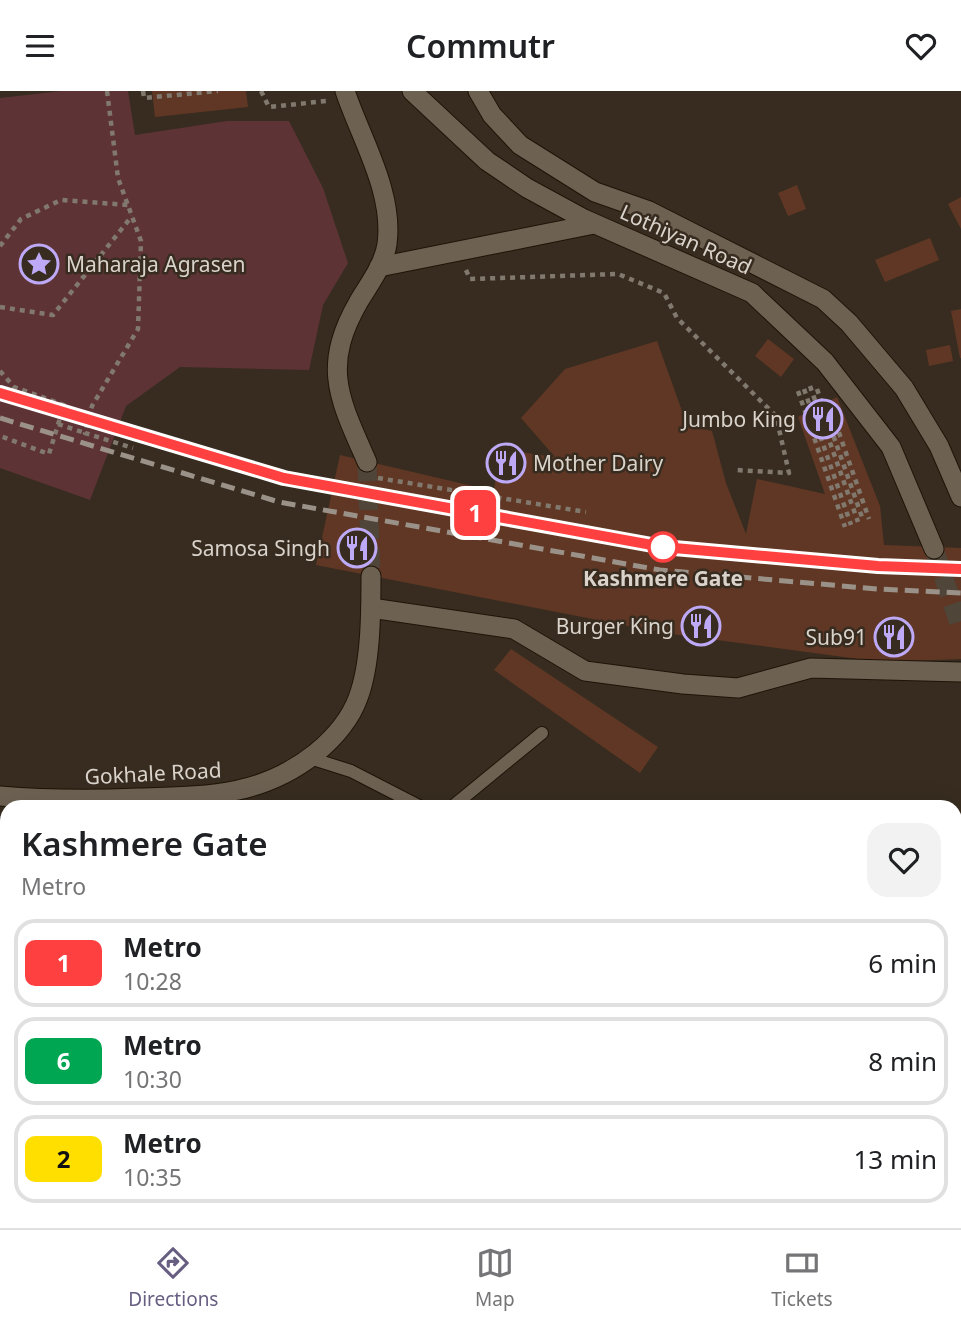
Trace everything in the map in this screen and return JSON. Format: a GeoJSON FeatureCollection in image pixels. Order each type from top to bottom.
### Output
{"type":"FeatureCollection","features":[{"type":"Feature","properties":{"kind":"street","name":"Lothiyan Road"},"geometry":{"type":"LineString","coordinates":[[412,91],[487,161],[527,188],[594,224],[752,292],[825,362],[891,447],[905,474],[934,549]]}},
{"type":"Feature","properties":{"kind":"street","name":"Lothiyan Road"},"geometry":{"type":"LineString","coordinates":[[478,91],[492,115],[520,145],[595,192],[649,211],[823,299],[849,323],[904,388],[933,435],[959,487]]}},
{"type":"Feature","properties":{"kind":"street"},"geometry":{"type":"LineString","coordinates":[[347,95],[366,144],[386,213],[387,245],[379,267],[353,312],[337,355],[336,375],[344,408],[367,469]]}},
{"type":"Feature","properties":{"kind":"street"},"geometry":{"type":"LineString","coordinates":[[379,267],[594,224]]}},
{"type":"Feature","properties":{"kind":"street","name":"Gokhale Road"},"geometry":{"type":"LineString","coordinates":[[219,800],[280,778],[310,758],[341,729],[359,697],[371,608],[371,576]]}},
{"type":"Feature","properties":{"kind":"street"},"geometry":{"type":"LineString","coordinates":[[371,608],[514,629],[585,671],[683,684],[738,688],[811,668],[961,672]]}},
{"type":"Feature","properties":{"kind":"street","name":"Gokhale Road"},"geometry":{"type":"LineString","coordinates":[[0,796],[79,800]]}},
{"type":"Feature","properties":{"kind":"lane"},"geometry":{"type":"LineString","coordinates":[[461,800],[542,733]]}},
{"type":"Feature","properties":{"kind":"lane"},"geometry":{"type":"LineString","coordinates":[[310,758],[351,771],[407,800]]}},
{"type":"Feature","properties":{"kind":"path"},"geometry":{"type":"LineString","coordinates":[[85,433],[92,406],[138,329],[141,241],[118,178],[107,91]]}},
{"type":"Feature","properties":{"kind":"path"},"geometry":{"type":"LineString","coordinates":[[143,91],[144,98],[218,91]]}},
{"type":"Feature","properties":{"kind":"path"},"geometry":{"type":"LineString","coordinates":[[261,91],[269,107],[347,95]]}},
{"type":"Feature","properties":{"kind":"path"},"geometry":{"type":"LineString","coordinates":[[0,246],[21,219],[61,200],[128,205]]}},
{"type":"Feature","properties":{"kind":"path"},"geometry":{"type":"LineString","coordinates":[[0,307],[53,315],[132,216]]}},
{"type":"Feature","properties":{"kind":"path"},"geometry":{"type":"LineString","coordinates":[[458,250],[470,279],[618,274],[664,293],[677,318],[776,415],[789,473],[736,470]]}},
{"type":"Feature","properties":{"kind":"path"},"geometry":{"type":"LineString","coordinates":[[0,370],[14,387],[64,405],[49,454],[0,436]]}},
{"type":"Feature","properties":{"kind":"path"},"geometry":{"type":"LineString","coordinates":[[816,384],[863,521]]}},
{"type":"Feature","properties":{"kind":"path"},"geometry":{"type":"LineString","coordinates":[[801,390],[848,526]]}},
{"type":"Feature","properties":{"kind":"path"},"geometry":{"type":"LineString","coordinates":[[58,423],[133,447]]}},
{"type":"Feature","properties":{"kind":"path"},"geometry":{"type":"LineString","coordinates":[[367,469],[586,512]]}},
{"type":"Feature","properties":{"kind":"shaded area"},"geometry":{"type":"Polygon","coordinates":[[[62,91],[128,91],[135,135],[227,121],[289,121],[323,188],[348,263],[323,305],[309,370],[180,367],[126,406],[90,500],[0,468],[0,98],[62,91]]]}},
{"type":"Feature","properties":{"kind":"building"},"geometry":{"type":"Polygon","coordinates":[[[152,91],[246,91],[248,107],[155,117],[152,91]]]}},
{"type":"Feature","properties":{"kind":"building"},"geometry":{"type":"Polygon","coordinates":[[[797,185],[806,209],[788,216],[778,193],[797,185]]]}},
{"type":"Feature","properties":{"kind":"building"},"geometry":{"type":"Polygon","coordinates":[[[961,197],[961,229],[948,204],[961,197]]]}},
{"type":"Feature","properties":{"kind":"building"},"geometry":{"type":"Polygon","coordinates":[[[930,238],[939,260],[885,282],[875,260],[930,238]]]}},
{"type":"Feature","properties":{"kind":"building"},"geometry":{"type":"Polygon","coordinates":[[[961,309],[961,358],[960,358],[951,311],[961,309]]]}},
{"type":"Feature","properties":{"kind":"building"},"geometry":{"type":"Polygon","coordinates":[[[768,339],[794,359],[781,377],[755,356],[768,339]]]}},
{"type":"Feature","properties":{"kind":"building","name":"Kashmere Gate"},"geometry":{"type":"Polygon","coordinates":[[[657,341],[687,425],[712,431],[726,483],[746,534],[757,479],[825,494],[798,417],[837,397],[880,506],[884,545],[961,548],[961,659],[881,662],[664,633],[316,565],[340,455],[494,491],[499,449],[555,457],[521,418],[565,369],[657,341]]]}},
{"type":"Feature","properties":{"kind":"building"},"geometry":{"type":"Polygon","coordinates":[[[950,345],[953,361],[929,366],[926,350],[950,345]]]}},
{"type":"Feature","properties":{"kind":"building"},"geometry":{"type":"Polygon","coordinates":[[[511,649],[658,747],[640,773],[494,670],[511,649]]]}},
{"type":"Feature","properties":{"kind":"tunnel"},"geometry":{"type":"LineString","coordinates":[[367,462],[371,576]]}},
{"type":"Feature","properties":{"kind":"tunnel"},"geometry":{"type":"LineString","coordinates":[[934,549],[961,629]]}},
{"type":"Feature","properties":{"kind":"railway"},"geometry":{"type":"LineString","coordinates":[[0,392],[284,478],[663,547],[878,566],[961,569]]}},
{"type":"Feature","properties":{"kind":"railway"},"geometry":{"type":"LineString","coordinates":[[0,418],[279,502],[660,570],[877,589],[961,593]]}},
{"type":"Feature","properties":{"kind":"metro line","name":"1"},"geometry":{"type":"LineString","coordinates":[[0,393],[284,478],[663,547],[878,566],[961,569]]}},
{"type":"Feature","properties":{"kind":"place","name":"Maharaja Agrasen"},"geometry":{"type":"Point","coordinates":[39,264]}},
{"type":"Feature","properties":{"kind":"place","name":"Jumbo King"},"geometry":{"type":"Point","coordinates":[823,419]}},
{"type":"Feature","properties":{"kind":"place","name":"Mother Dairy"},"geometry":{"type":"Point","coordinates":[506,463]}},
{"type":"Feature","properties":{"kind":"place","name":"Kashmere Gate"},"geometry":{"type":"Point","coordinates":[663,547]}},
{"type":"Feature","properties":{"kind":"place","name":"Samosa Singh"},"geometry":{"type":"Point","coordinates":[357,548]}},
{"type":"Feature","properties":{"kind":"place","name":"Burger King"},"geometry":{"type":"Point","coordinates":[701,626]}},
{"type":"Feature","properties":{"kind":"place","name":"Sub91"},"geometry":{"type":"Point","coordinates":[894,637]}}]}
